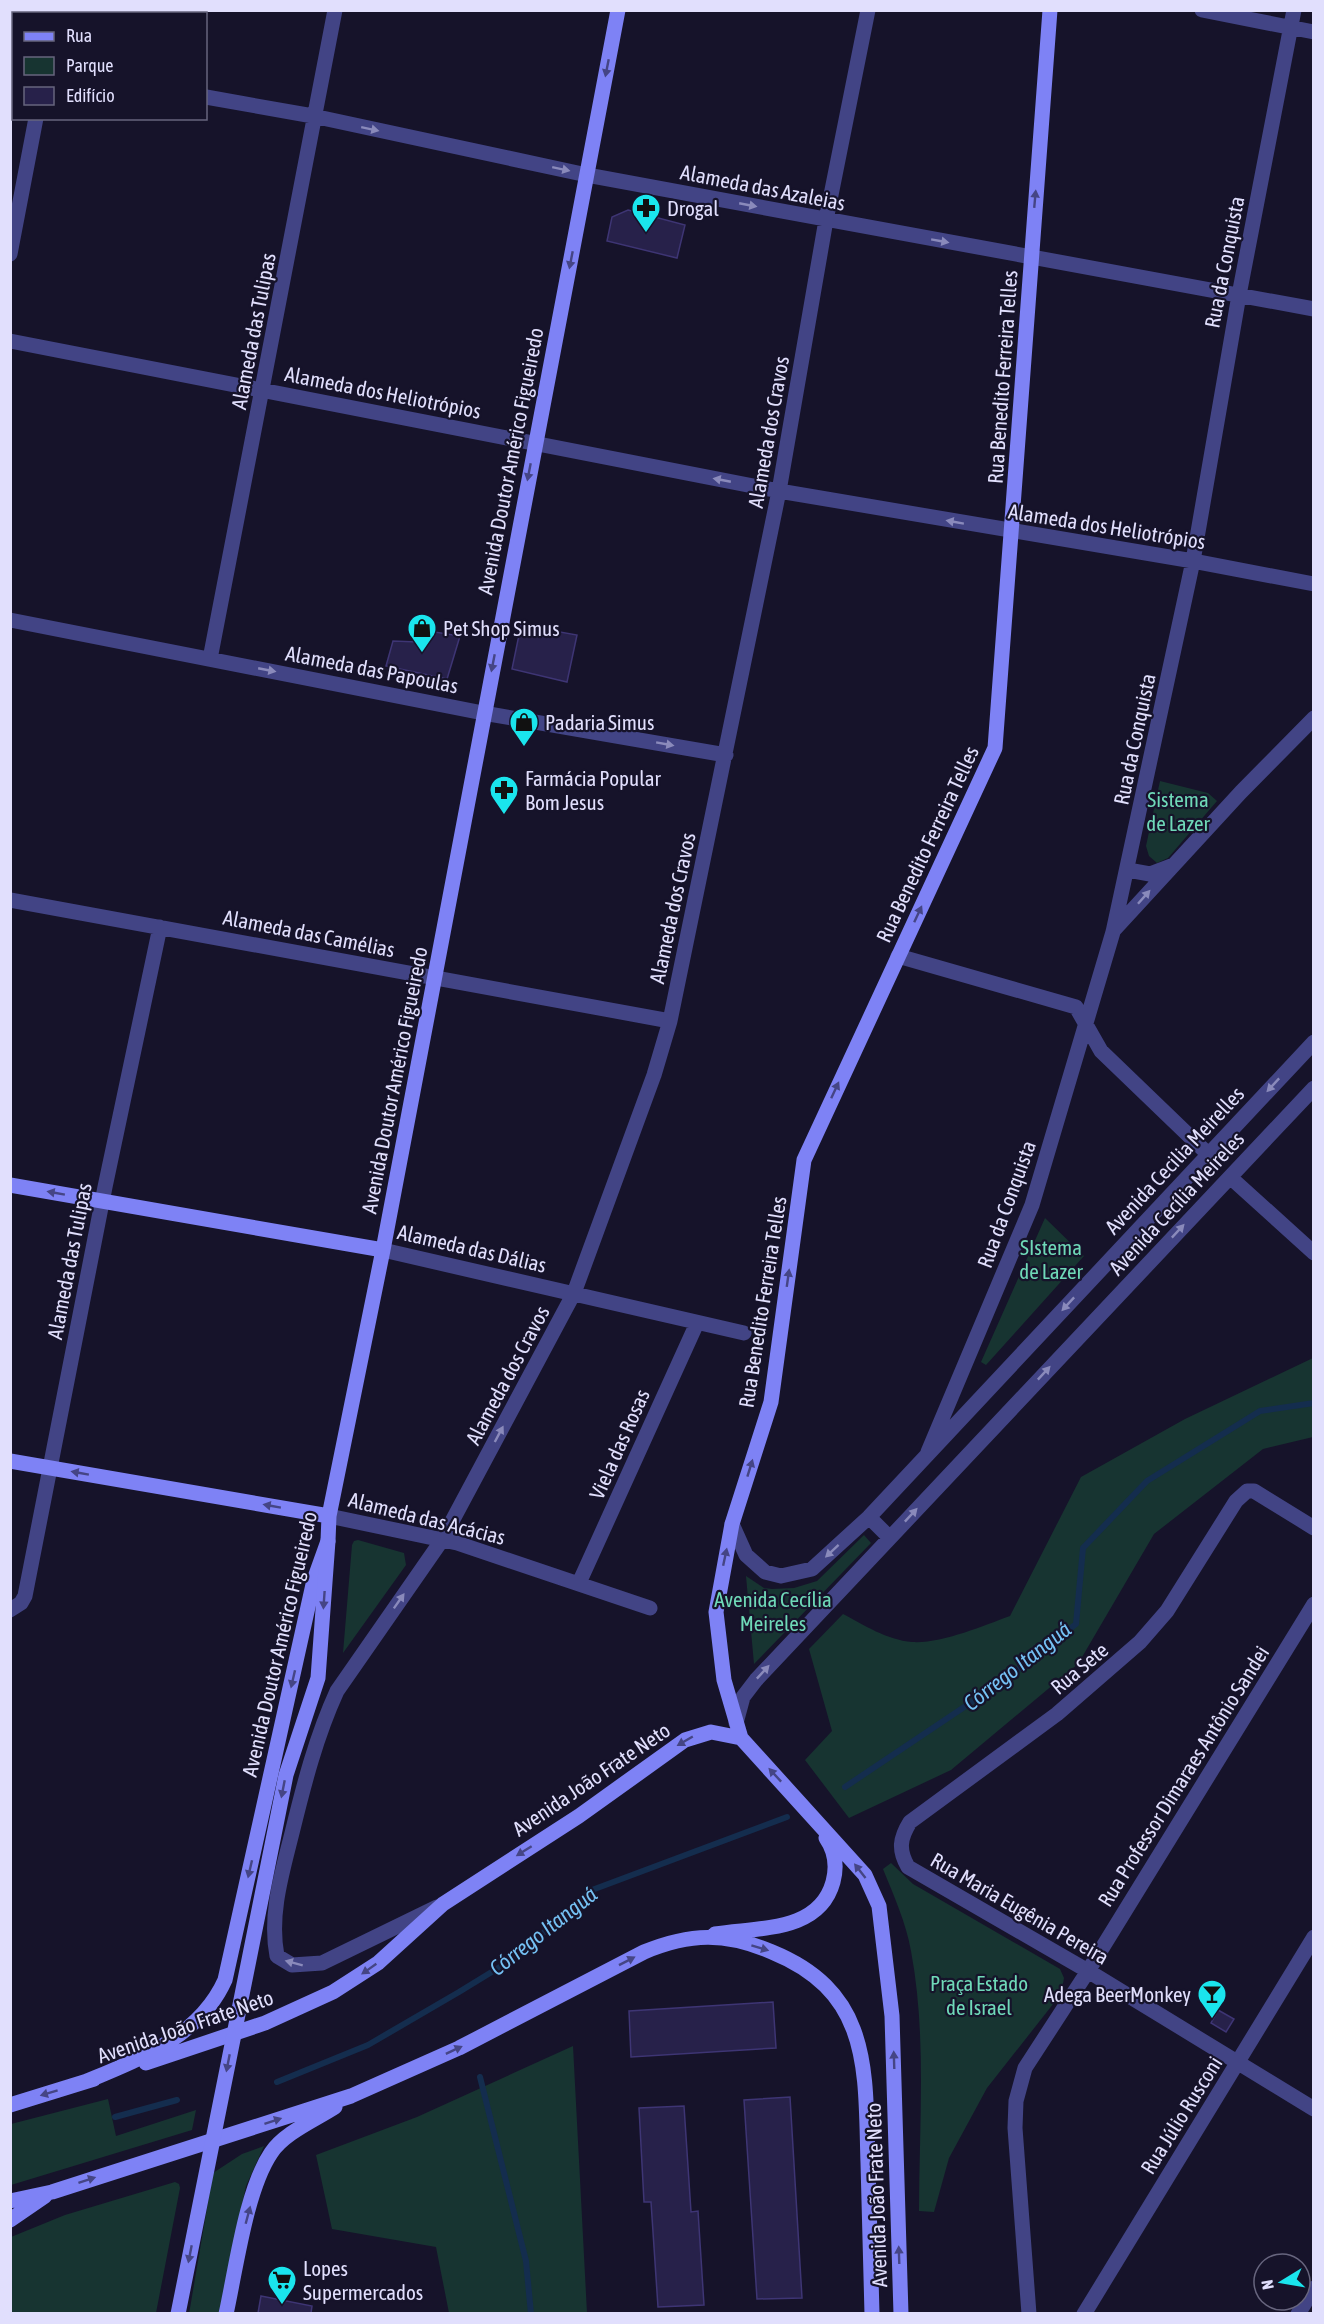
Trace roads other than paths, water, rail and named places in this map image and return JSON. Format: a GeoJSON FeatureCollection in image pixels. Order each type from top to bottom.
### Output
{"type":"FeatureCollection","features":[{"type":"Feature","properties":{"kind":"main road","name":"Avenida Doutor Américo Figueiredo"},"geometry":{"type":"LineString","coordinates":[[87,2082],[142,2058],[188,2028],[216,2001],[225,1980],[314,1580],[328,1541],[329,1516],[383,1250],[618,10]]}},
{"type":"Feature","properties":{"kind":"main road","name":"Rua Benedito Ferreira Telles"},"geometry":{"type":"LineString","coordinates":[[741,1738],[724,1680],[716,1612],[732,1524],[771,1402],[804,1160],[995,748],[1013,532],[1030,257],[1050,10]]}},
{"type":"Feature","properties":{"kind":"main road","name":"Alameda das Dálias"},"geometry":{"type":"LineString","coordinates":[[10,1185],[383,1250]]}},
{"type":"Feature","properties":{"kind":"main road","name":"Alameda das Acácias"},"geometry":{"type":"LineString","coordinates":[[10,1461],[329,1516]]}},
{"type":"Feature","properties":{"kind":"main road"},"geometry":{"type":"LineString","coordinates":[[178,2313],[285,1776],[318,1678],[328,1541]]}},
{"type":"Feature","properties":{"kind":"main road","name":"Avenida João Frate Neto"},"geometry":{"type":"LineString","coordinates":[[10,2105],[218,2040],[297,2010],[354,1980],[378,1963],[443,1904],[579,1816],[685,1740],[711,1732],[741,1738],[865,1875],[879,1906],[892,2016],[901,2313]]}},
{"type":"Feature","properties":{"kind":"main road"},"geometry":{"type":"LineString","coordinates":[[703,1936],[784,1925],[802,1919],[825,1903],[835,1876],[834,1853],[810,1812]]}},
{"type":"Feature","properties":{"kind":"main road","name":"Avenida João Frate Neto"},"geometry":{"type":"LineString","coordinates":[[10,2201],[52,2192],[351,2096],[459,2048],[644,1952],[663,1944],[703,1936],[762,1948],[802,1967],[832,1991],[849,2018],[858,2044],[865,2079],[872,2313]]}},
{"type":"Feature","properties":{"kind":"main road"},"geometry":{"type":"LineString","coordinates":[[226,2313],[254,2194],[271,2153],[280,2144],[351,2096]]}},
{"type":"Feature","properties":{"kind":"main road"},"geometry":{"type":"LineString","coordinates":[[10,2220],[52,2192]]}},
{"type":"Feature","properties":{"kind":"street","name":"Alameda das Tulipas"},"geometry":{"type":"LineString","coordinates":[[210,659],[264,390],[313,116],[335,10]]}},
{"type":"Feature","properties":{"kind":"street","name":"Alameda dos Cravos"},"geometry":{"type":"LineString","coordinates":[[443,1904],[322,1963],[292,1965],[277,1956],[273,1936],[279,1888],[316,1741],[337,1691],[442,1540],[574,1293],[654,1076],[670,1022],[779,491],[826,220],[868,10]]}},
{"type":"Feature","properties":{"kind":"street"},"geometry":{"type":"LineString","coordinates":[[1202,10],[1314,32]]}},
{"type":"Feature","properties":{"kind":"street","name":"Rua da Conquista"},"geometry":{"type":"LineString","coordinates":[[928,1452],[1032,1205],[1113,932],[1193,561],[1239,295],[1294,10]]}},
{"type":"Feature","properties":{"kind":"street","name":"Alameda das Azaleias"},"geometry":{"type":"LineString","coordinates":[[207,97],[313,116],[588,175],[1314,309]]}},
{"type":"Feature","properties":{"kind":"street"},"geometry":{"type":"LineString","coordinates":[[10,254],[36,120]]}},
{"type":"Feature","properties":{"kind":"street","name":"Alameda dos Heliotrópios"},"geometry":{"type":"LineString","coordinates":[[10,341],[779,491],[1193,561],[1314,584]]}},
{"type":"Feature","properties":{"kind":"street","name":"Alameda das Papoulas"},"geometry":{"type":"LineString","coordinates":[[10,620],[483,713],[726,755]]}},
{"type":"Feature","properties":{"kind":"street"},"geometry":{"type":"LineString","coordinates":[[1113,932],[1314,718]]}},
{"type":"Feature","properties":{"kind":"street"},"geometry":{"type":"LineString","coordinates":[[1128,870],[1150,874],[1161,872],[1176,863]]}},
{"type":"Feature","properties":{"kind":"street","name":"Alameda das Camélias"},"geometry":{"type":"LineString","coordinates":[[10,900],[670,1022]]}},
{"type":"Feature","properties":{"kind":"street","name":"Alameda das Tulipas"},"geometry":{"type":"LineString","coordinates":[[16,1606],[25,1596],[102,1202],[160,927]]}},
{"type":"Feature","properties":{"kind":"street"},"geometry":{"type":"LineString","coordinates":[[898,956],[1076,1007],[1101,1051],[1208,1154]]}},
{"type":"Feature","properties":{"kind":"street","name":"Avenida Cecilia Meirelles"},"geometry":{"type":"LineString","coordinates":[[732,1524],[746,1555],[765,1572],[781,1575],[812,1569],[869,1517],[1314,1042]]}},
{"type":"Feature","properties":{"kind":"street","name":"Avenida Cecília Meireles"},"geometry":{"type":"LineString","coordinates":[[736,1723],[743,1697],[752,1684],[1314,1088]]}},
{"type":"Feature","properties":{"kind":"street"},"geometry":{"type":"LineString","coordinates":[[1230,1177],[1313,1253]]}},
{"type":"Feature","properties":{"kind":"street","name":"Alameda das Dálias"},"geometry":{"type":"LineString","coordinates":[[383,1250],[744,1334]]}},
{"type":"Feature","properties":{"kind":"street","name":"Viela das Rosas"},"geometry":{"type":"LineString","coordinates":[[579,1583],[697,1323]]}},
{"type":"Feature","properties":{"kind":"street","name":"Rua Sete"},"geometry":{"type":"LineString","coordinates":[[900,1847],[903,1834],[910,1822],[1057,1714],[1140,1642],[1167,1611],[1236,1501],[1247,1491],[1254,1491],[1314,1528]]}},
{"type":"Feature","properties":{"kind":"street","name":"Alameda das Acácias"},"geometry":{"type":"LineString","coordinates":[[329,1516],[442,1540],[650,1608]]}},
{"type":"Feature","properties":{"kind":"street"},"geometry":{"type":"LineString","coordinates":[[869,1517],[890,1537]]}},
{"type":"Feature","properties":{"kind":"street","name":"Rua Professor Dimaraes Antônio Sandei"},"geometry":{"type":"LineString","coordinates":[[1029,2313],[1015,2128],[1016,2101],[1025,2068],[1088,1971],[1314,1604]]}},
{"type":"Feature","properties":{"kind":"street","name":"Rua Maria Eugênia Pereira"},"geometry":{"type":"LineString","coordinates":[[900,1847],[908,1867],[1088,1971],[1314,2109]]}},
{"type":"Feature","properties":{"kind":"street","name":"Rua Júlio Rusconi"},"geometry":{"type":"LineString","coordinates":[[1084,2313],[1314,1937]]}},
{"type":"Feature","properties":{"kind":"street"},"geometry":{"type":"LineString","coordinates":[[1298,2313],[1314,2288]]}},
{"type":"Feature","properties":{"kind":"waterway","name":"Córrego Itanguá"},"geometry":{"type":"LineString","coordinates":[[845,1787],[1006,1679],[1076,1624],[1083,1548],[1147,1481],[1260,1411],[1314,1403]]}},
{"type":"Feature","properties":{"kind":"waterway","name":"Córrego Itanguá"},"geometry":{"type":"LineString","coordinates":[[277,2082],[368,2045],[459,1992],[516,1957],[592,1890],[787,1817]]}},
{"type":"Feature","properties":{"kind":"waterway"},"geometry":{"type":"LineString","coordinates":[[480,2077],[526,2261],[531,2314]]}},
{"type":"Feature","properties":{"kind":"waterway","name":"Córrego Itanguá"},"geometry":{"type":"LineString","coordinates":[[115,2117],[177,2100]]}},
{"type":"Feature","properties":{"kind":"place","name":"Drogal"},"geometry":{"type":"Point","coordinates":[646,234]}},
{"type":"Feature","properties":{"kind":"place","name":"Pet Shop Simus"},"geometry":{"type":"Point","coordinates":[422,654]}},
{"type":"Feature","properties":{"kind":"place","name":"Padaria Simus"},"geometry":{"type":"Point","coordinates":[524,748]}},
{"type":"Feature","properties":{"kind":"place","name":"Farmácia Popular Bom Jesus"},"geometry":{"type":"Point","coordinates":[504,816]}},
{"type":"Feature","properties":{"kind":"place","name":"Adega BeerMonkey"},"geometry":{"type":"Point","coordinates":[1212,2020]}},
{"type":"Feature","properties":{"kind":"place","name":"Lopes Supermercados"},"geometry":{"type":"Point","coordinates":[282,2306]}},
{"type":"Feature","properties":{"kind":"park label","name":"Sistema de Lazer"},"geometry":{"type":"Point","coordinates":[1178,811]}},
{"type":"Feature","properties":{"kind":"park label","name":"SIstema de Lazer"},"geometry":{"type":"Point","coordinates":[1051,1259]}},
{"type":"Feature","properties":{"kind":"park label","name":"Praça Estado de Israel"},"geometry":{"type":"Point","coordinates":[979,1995]}}]}
